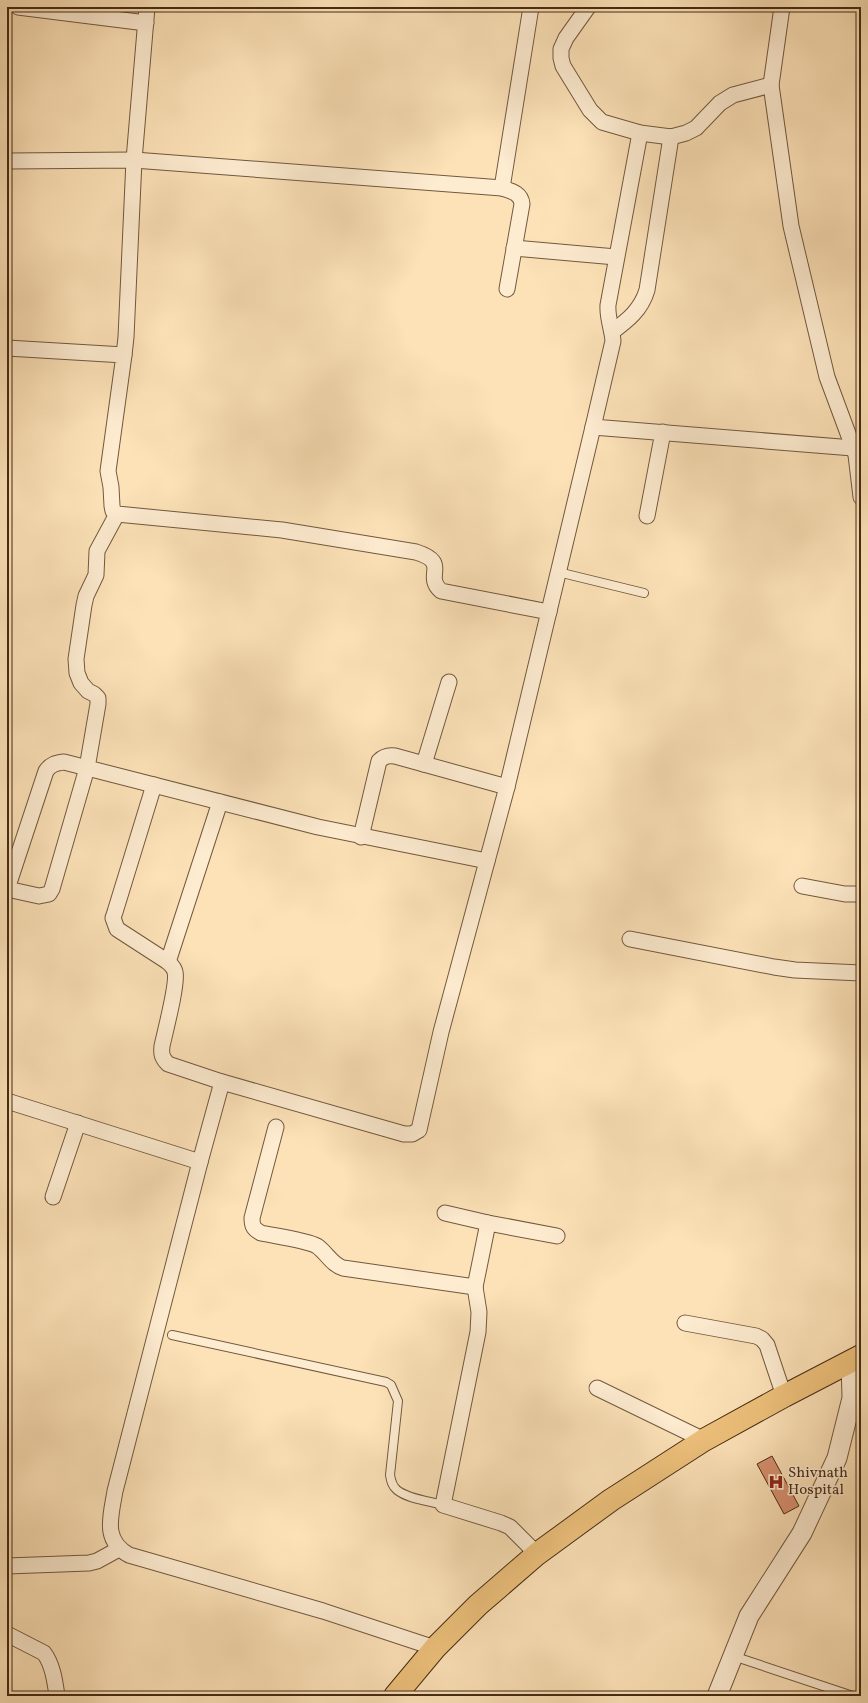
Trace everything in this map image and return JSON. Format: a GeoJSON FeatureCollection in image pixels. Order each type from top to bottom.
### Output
{"type":"FeatureCollection","features":[{"type":"Feature","properties":{"kind":"highway"},"geometry":{"type":"LineString","coordinates":[[395,1696],[436,1648],[478,1605],[537,1554],[611,1500],[704,1440],[784,1396],[856,1359]]}},
{"type":"Feature","properties":{"kind":"street"},"geometry":{"type":"LineString","coordinates":[[18,7],[146,23]]}},
{"type":"Feature","properties":{"kind":"street"},"geometry":{"type":"LineString","coordinates":[[147,7],[134,160],[126,337],[108,466],[108,476],[114,511],[117,514],[290,531],[416,552],[428,556],[433,560],[435,566],[434,582],[436,587],[441,591],[549,612]]}},
{"type":"Feature","properties":{"kind":"street"},"geometry":{"type":"LineString","coordinates":[[502,188],[531,7]]}},
{"type":"Feature","properties":{"kind":"street"},"geometry":{"type":"LineString","coordinates":[[588,7],[566,38],[561,49],[561,58],[563,66],[595,116],[602,122],[640,133],[671,137],[686,133],[696,128],[720,103],[733,95],[770,85]]}},
{"type":"Feature","properties":{"kind":"street"},"geometry":{"type":"LineString","coordinates":[[782,7],[770,85],[791,226],[828,377],[856,455],[861,497]]}},
{"type":"Feature","properties":{"kind":"street"},"geometry":{"type":"LineString","coordinates":[[154,785],[113,918],[116,929],[168,962],[176,973],[162,1046],[161,1053],[163,1059],[168,1064],[222,1082],[404,1134],[412,1134],[419,1130],[441,1032],[507,787],[613,341],[607,314],[616,257],[640,133]]}},
{"type":"Feature","properties":{"kind":"street"},"geometry":{"type":"LineString","coordinates":[[612,332],[629,319],[644,301],[671,137]]}},
{"type":"Feature","properties":{"kind":"street"},"geometry":{"type":"LineString","coordinates":[[7,161],[134,160],[502,188],[518,194],[521,198],[522,204],[507,289]]}},
{"type":"Feature","properties":{"kind":"street"},"geometry":{"type":"LineString","coordinates":[[514,248],[616,257]]}},
{"type":"Feature","properties":{"kind":"street"},"geometry":{"type":"LineString","coordinates":[[7,348],[124,354]]}},
{"type":"Feature","properties":{"kind":"street"},"geometry":{"type":"LineString","coordinates":[[593,427],[853,448]]}},
{"type":"Feature","properties":{"kind":"street"},"geometry":{"type":"LineString","coordinates":[[647,516],[663,432]]}},
{"type":"Feature","properties":{"kind":"street"},"geometry":{"type":"LineString","coordinates":[[117,514],[97,551],[96,576],[86,596],[84,605],[76,659],[77,673],[81,683],[88,692],[94,694],[98,698],[98,704],[86,768],[52,889],[49,894],[38,896],[7,889],[46,771],[50,766],[57,762],[64,762],[86,768],[220,802],[361,837],[487,861]]}},
{"type":"Feature","properties":{"kind":"street"},"geometry":{"type":"LineString","coordinates":[[424,764],[449,682]]}},
{"type":"Feature","properties":{"kind":"street"},"geometry":{"type":"LineString","coordinates":[[361,837],[379,762],[383,757],[388,755],[507,787]]}},
{"type":"Feature","properties":{"kind":"street"},"geometry":{"type":"LineString","coordinates":[[168,962],[220,802]]}},
{"type":"Feature","properties":{"kind":"street"},"geometry":{"type":"LineString","coordinates":[[802,886],[845,894],[861,894]]}},
{"type":"Feature","properties":{"kind":"street"},"geometry":{"type":"LineString","coordinates":[[630,939],[774,967],[795,970],[861,973]]}},
{"type":"Feature","properties":{"kind":"street"},"geometry":{"type":"LineString","coordinates":[[222,1082],[115,1491],[110,1523],[112,1538],[119,1549],[129,1555],[323,1611],[436,1648]]}},
{"type":"Feature","properties":{"kind":"street"},"geometry":{"type":"LineString","coordinates":[[7,1101],[200,1162]]}},
{"type":"Feature","properties":{"kind":"street"},"geometry":{"type":"LineString","coordinates":[[54,1197],[78,1123]]}},
{"type":"Feature","properties":{"kind":"street"},"geometry":{"type":"LineString","coordinates":[[276,1127],[252,1218],[254,1229],[261,1233],[312,1244],[322,1251],[336,1265],[343,1268],[475,1287]]}},
{"type":"Feature","properties":{"kind":"street"},"geometry":{"type":"LineString","coordinates":[[445,1213],[557,1236]]}},
{"type":"Feature","properties":{"kind":"street"},"geometry":{"type":"LineString","coordinates":[[488,1223],[475,1287],[479,1312],[478,1332],[443,1505],[510,1527],[537,1554]]}},
{"type":"Feature","properties":{"kind":"street"},"geometry":{"type":"LineString","coordinates":[[685,1323],[756,1336],[762,1339],[767,1345],[784,1396]]}},
{"type":"Feature","properties":{"kind":"street"},"geometry":{"type":"LineString","coordinates":[[717,1696],[749,1616],[802,1533],[837,1458],[852,1398],[856,1359]]}},
{"type":"Feature","properties":{"kind":"street"},"geometry":{"type":"LineString","coordinates":[[597,1388],[704,1440]]}},
{"type":"Feature","properties":{"kind":"street"},"geometry":{"type":"LineString","coordinates":[[7,1566],[89,1563],[97,1561],[119,1549]]}},
{"type":"Feature","properties":{"kind":"street"},"geometry":{"type":"LineString","coordinates":[[7,1634],[44,1653],[48,1659],[54,1676],[57,1696]]}},
{"type":"Feature","properties":{"kind":"lane"},"geometry":{"type":"LineString","coordinates":[[558,572],[644,593]]}},
{"type":"Feature","properties":{"kind":"lane"},"geometry":{"type":"LineString","coordinates":[[172,1335],[386,1382],[391,1385],[398,1401],[390,1475],[392,1484],[397,1490],[407,1495],[443,1505]]}},
{"type":"Feature","properties":{"kind":"lane"},"geometry":{"type":"LineString","coordinates":[[733,1656],[853,1696]]}},
{"type":"Feature","properties":{"kind":"building"},"geometry":{"type":"Polygon","coordinates":[[[772,1456],[799,1506],[784,1514],[757,1464],[772,1456]]]}},
{"type":"Feature","properties":{"kind":"place","name":"Shivnath Hospital"},"geometry":{"type":"Point","coordinates":[776,1482]}}]}
